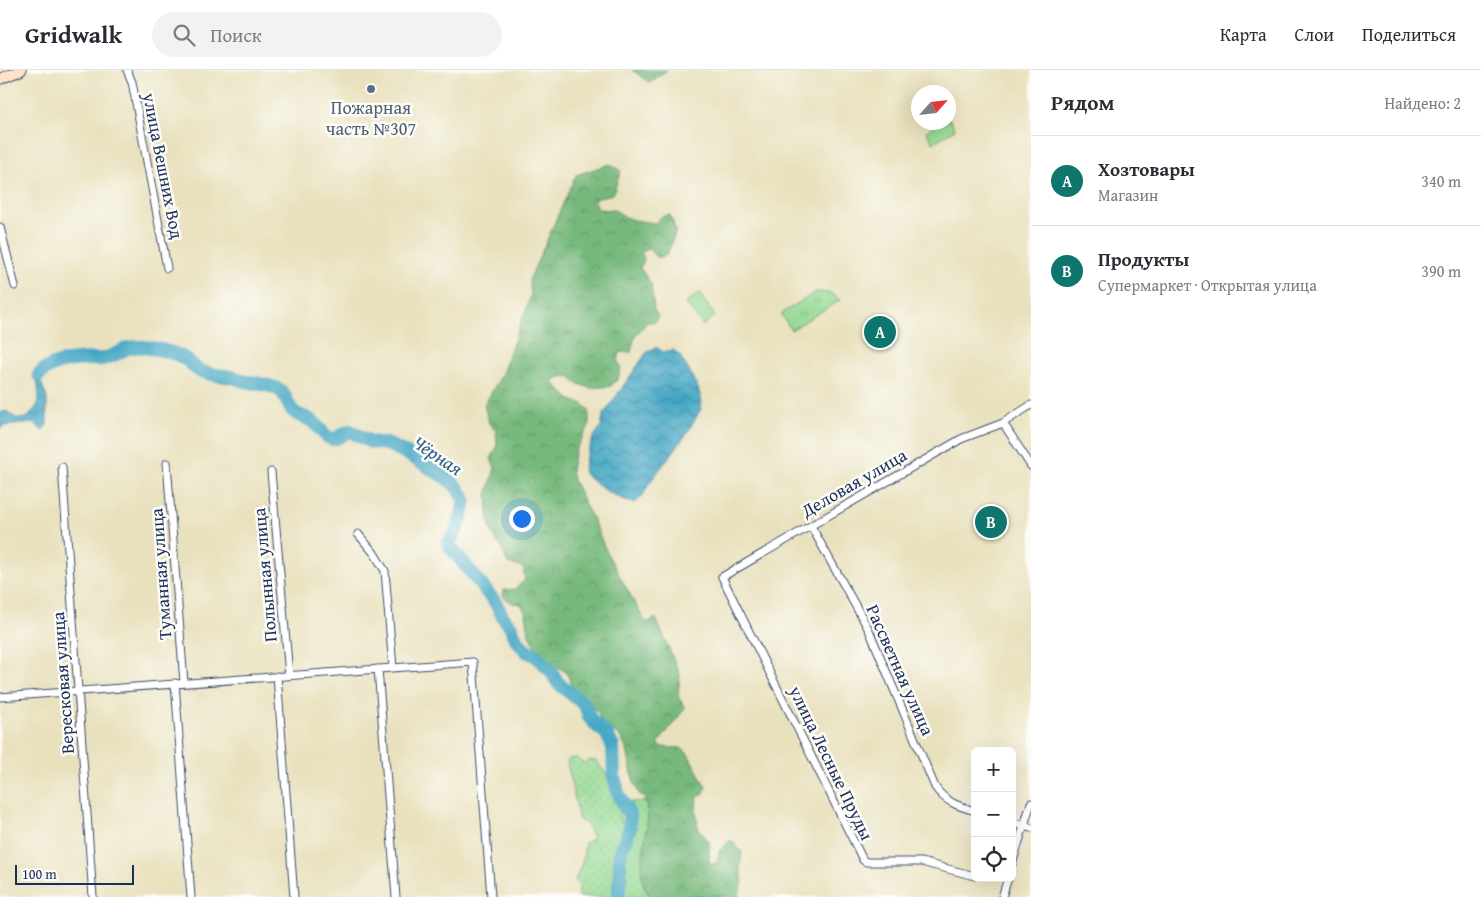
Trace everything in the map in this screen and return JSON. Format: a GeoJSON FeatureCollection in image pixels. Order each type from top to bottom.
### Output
{"type":"FeatureCollection","features":[{"type":"Feature","properties":{"kind":"street"},"geometry":{"type":"LineString","coordinates":[[0,79],[21,70]]}},
{"type":"Feature","properties":{"kind":"street","name":"улица Вешних Вод"},"geometry":{"type":"LineString","coordinates":[[127,70],[132,82],[167,268]]}},
{"type":"Feature","properties":{"kind":"street"},"geometry":{"type":"LineString","coordinates":[[0,227],[15,286]]}},
{"type":"Feature","properties":{"kind":"street","name":"Деловая улица"},"geometry":{"type":"LineString","coordinates":[[722,577],[961,439],[1003,423],[1031,405]]}},
{"type":"Feature","properties":{"kind":"street"},"geometry":{"type":"LineString","coordinates":[[1003,423],[1031,466]]}},
{"type":"Feature","properties":{"kind":"street","name":"Туманная улица"},"geometry":{"type":"LineString","coordinates":[[167,463],[184,683]]}},
{"type":"Feature","properties":{"kind":"street","name":"Вересковая улица"},"geometry":{"type":"LineString","coordinates":[[62,467],[93,897]]}},
{"type":"Feature","properties":{"kind":"street","name":"Полынная улица"},"geometry":{"type":"LineString","coordinates":[[271,472],[288,675]]}},
{"type":"Feature","properties":{"kind":"street","name":"Рассветная улица"},"geometry":{"type":"LineString","coordinates":[[810,526],[868,630],[935,787],[941,796],[949,802],[971,810]]}},
{"type":"Feature","properties":{"kind":"street"},"geometry":{"type":"LineString","coordinates":[[358,534],[374,553],[385,571],[393,668]]}},
{"type":"Feature","properties":{"kind":"street","name":"улица Лесные Пруды"},"geometry":{"type":"LineString","coordinates":[[722,577],[863,860],[866,862],[921,862],[971,875]]}},
{"type":"Feature","properties":{"kind":"street"},"geometry":{"type":"LineString","coordinates":[[0,697],[473,662],[491,897]]}},
{"type":"Feature","properties":{"kind":"street"},"geometry":{"type":"LineString","coordinates":[[378,669],[396,897]]}},
{"type":"Feature","properties":{"kind":"street"},"geometry":{"type":"LineString","coordinates":[[277,676],[294,897]]}},
{"type":"Feature","properties":{"kind":"street"},"geometry":{"type":"LineString","coordinates":[[175,684],[191,897]]}},
{"type":"Feature","properties":{"kind":"street"},"geometry":{"type":"LineString","coordinates":[[1016,855],[1028,827],[1031,803]]}},
{"type":"Feature","properties":{"kind":"street"},"geometry":{"type":"LineString","coordinates":[[1016,823],[1028,827]]}},
{"type":"Feature","properties":{"kind":"street"},"geometry":{"type":"LineString","coordinates":[[1002,897],[1007,882]]}},
{"type":"Feature","properties":{"kind":"green space"},"geometry":{"type":"Polygon","coordinates":[[[632,70],[667,70],[650,83],[632,70]]]}},
{"type":"Feature","properties":{"kind":"green space"},"geometry":{"type":"Polygon","coordinates":[[[928,130],[953,130],[933,143],[926,131],[928,130]]]}},
{"type":"Feature","properties":{"kind":"green space"},"geometry":{"type":"Polygon","coordinates":[[[610,164],[621,171],[613,194],[594,199],[598,209],[615,210],[633,220],[656,223],[662,216],[670,215],[676,231],[667,255],[657,258],[649,249],[641,252],[644,259],[640,268],[651,284],[654,310],[658,316],[655,322],[647,322],[635,336],[631,352],[620,352],[618,362],[621,367],[618,379],[611,386],[590,388],[576,383],[570,376],[559,377],[552,382],[571,400],[583,404],[589,410],[589,426],[576,449],[573,459],[571,470],[573,480],[608,555],[646,623],[656,618],[680,675],[678,696],[685,708],[659,742],[660,747],[681,748],[688,754],[706,787],[704,793],[697,798],[696,810],[698,827],[709,842],[709,863],[717,863],[719,851],[731,840],[742,853],[740,868],[743,882],[739,897],[650,897],[644,885],[641,872],[648,816],[646,801],[645,797],[639,794],[634,783],[627,750],[620,736],[602,724],[598,712],[572,688],[565,671],[546,661],[536,649],[529,634],[526,614],[521,604],[512,603],[503,596],[504,590],[515,589],[525,580],[523,567],[508,564],[489,524],[487,494],[495,468],[491,459],[497,447],[496,431],[489,423],[484,405],[501,376],[531,295],[529,280],[576,175],[610,164]]]}},
{"type":"Feature","properties":{"kind":"green space"},"geometry":{"type":"Polygon","coordinates":[[[816,292],[830,293],[840,300],[791,330],[781,314],[816,292]]]}},
{"type":"Feature","properties":{"kind":"green space"},"geometry":{"type":"Polygon","coordinates":[[[699,293],[715,316],[703,326],[686,303],[699,293]]]}},
{"type":"Feature","properties":{"kind":"green space"},"geometry":{"type":"Polygon","coordinates":[[[576,758],[586,764],[589,760],[596,761],[609,777],[614,788],[621,822],[629,828],[635,826],[630,806],[631,802],[646,801],[648,816],[641,872],[644,885],[650,897],[578,897],[579,886],[575,881],[583,860],[585,843],[593,838],[586,823],[579,820],[567,762],[569,759],[576,758]]]}},
{"type":"Feature","properties":{"kind":"water"},"geometry":{"type":"Polygon","coordinates":[[[656,347],[663,352],[674,350],[680,356],[696,382],[702,401],[701,409],[686,435],[648,485],[643,496],[635,503],[607,491],[593,482],[583,472],[586,456],[593,438],[601,426],[603,415],[647,352],[656,347]]]}},
{"type":"Feature","properties":{"kind":"water"},"geometry":{"type":"Polygon","coordinates":[[[53,364],[41,382],[47,398],[47,425],[42,431],[35,423],[4,426],[0,429],[0,413],[7,411],[20,419],[30,416],[38,402],[36,374],[53,364]]]}},
{"type":"Feature","properties":{"kind":"waterway","name":"Чёрная"},"geometry":{"type":"LineString","coordinates":[[39,375],[59,363],[104,359],[132,347],[145,347],[165,351],[182,357],[203,372],[277,388],[282,392],[294,412],[312,421],[329,438],[334,439],[350,431],[371,442],[387,444],[406,453],[448,479],[457,487],[465,500],[457,528],[448,543],[495,602],[511,627],[516,639],[526,651],[535,655],[551,671],[558,683],[585,705],[589,717],[606,733],[613,747],[614,778],[617,791],[629,814],[630,828],[620,854],[619,897]]}},
{"type":"Feature","properties":{"kind":"place","name":"Пожарная часть №307"},"geometry":{"type":"Point","coordinates":[371,89]}},
{"type":"Feature","properties":{"kind":"place","name":"Хозтовары"},"geometry":{"type":"Point","coordinates":[880,332]}},
{"type":"Feature","properties":{"kind":"place","name":"Продукты"},"geometry":{"type":"Point","coordinates":[991,522]}}]}
